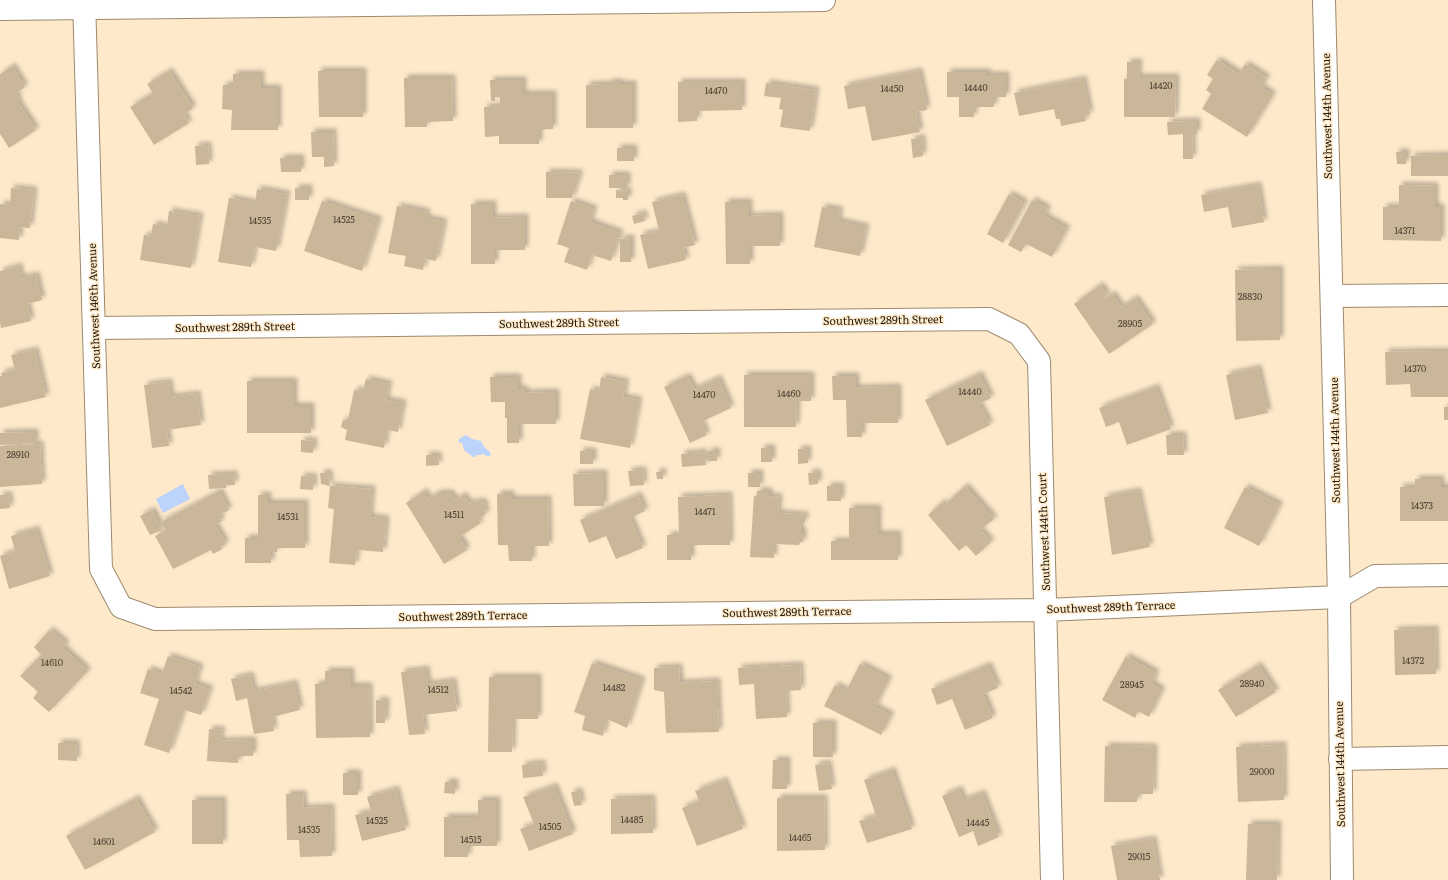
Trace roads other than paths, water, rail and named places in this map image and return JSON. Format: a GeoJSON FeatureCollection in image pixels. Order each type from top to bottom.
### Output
{"type":"FeatureCollection","features":[{"type":"Feature","properties":{"kind":"street"},"geometry":{"type":"LineString","coordinates":[[0,9],[84,4],[824,0]]}},
{"type":"Feature","properties":{"kind":"street","name":"Southwest 144th Avenue"},"geometry":{"type":"LineString","coordinates":[[1324,0],[1339,597],[1342,880]]}},
{"type":"Feature","properties":{"kind":"street","name":"Southwest 146th Avenue"},"geometry":{"type":"LineString","coordinates":[[84,4],[95,328],[101,570],[121,606]]}},
{"type":"Feature","properties":{"kind":"street"},"geometry":{"type":"LineString","coordinates":[[1332,296],[1448,295]]}},
{"type":"Feature","properties":{"kind":"street","name":"Southwest 289th Street"},"geometry":{"type":"LineString","coordinates":[[95,328],[989,319],[1019,334]]}},
{"type":"Feature","properties":{"kind":"street","name":"Southwest 144th Court"},"geometry":{"type":"LineString","coordinates":[[1019,334],[1039,360],[1052,880]]}},
{"type":"Feature","properties":{"kind":"street","name":"Southwest 289th Terrace"},"geometry":{"type":"LineString","coordinates":[[121,606],[155,619],[1046,610],[1339,597],[1375,576],[1448,575]]}},
{"type":"Feature","properties":{"kind":"street"},"geometry":{"type":"LineString","coordinates":[[1340,759],[1448,757]]}},
{"type":"Feature","properties":{"kind":"water"},"geometry":{"type":"Polygon","coordinates":[[[466,435],[472,439],[481,441],[491,455],[486,456],[482,453],[482,455],[476,455],[473,457],[464,450],[462,443],[458,442],[460,438],[466,435]]]}},
{"type":"Feature","properties":{"kind":"water"},"geometry":{"type":"Polygon","coordinates":[[[183,484],[190,499],[163,513],[156,499],[183,484]]]}}]}
